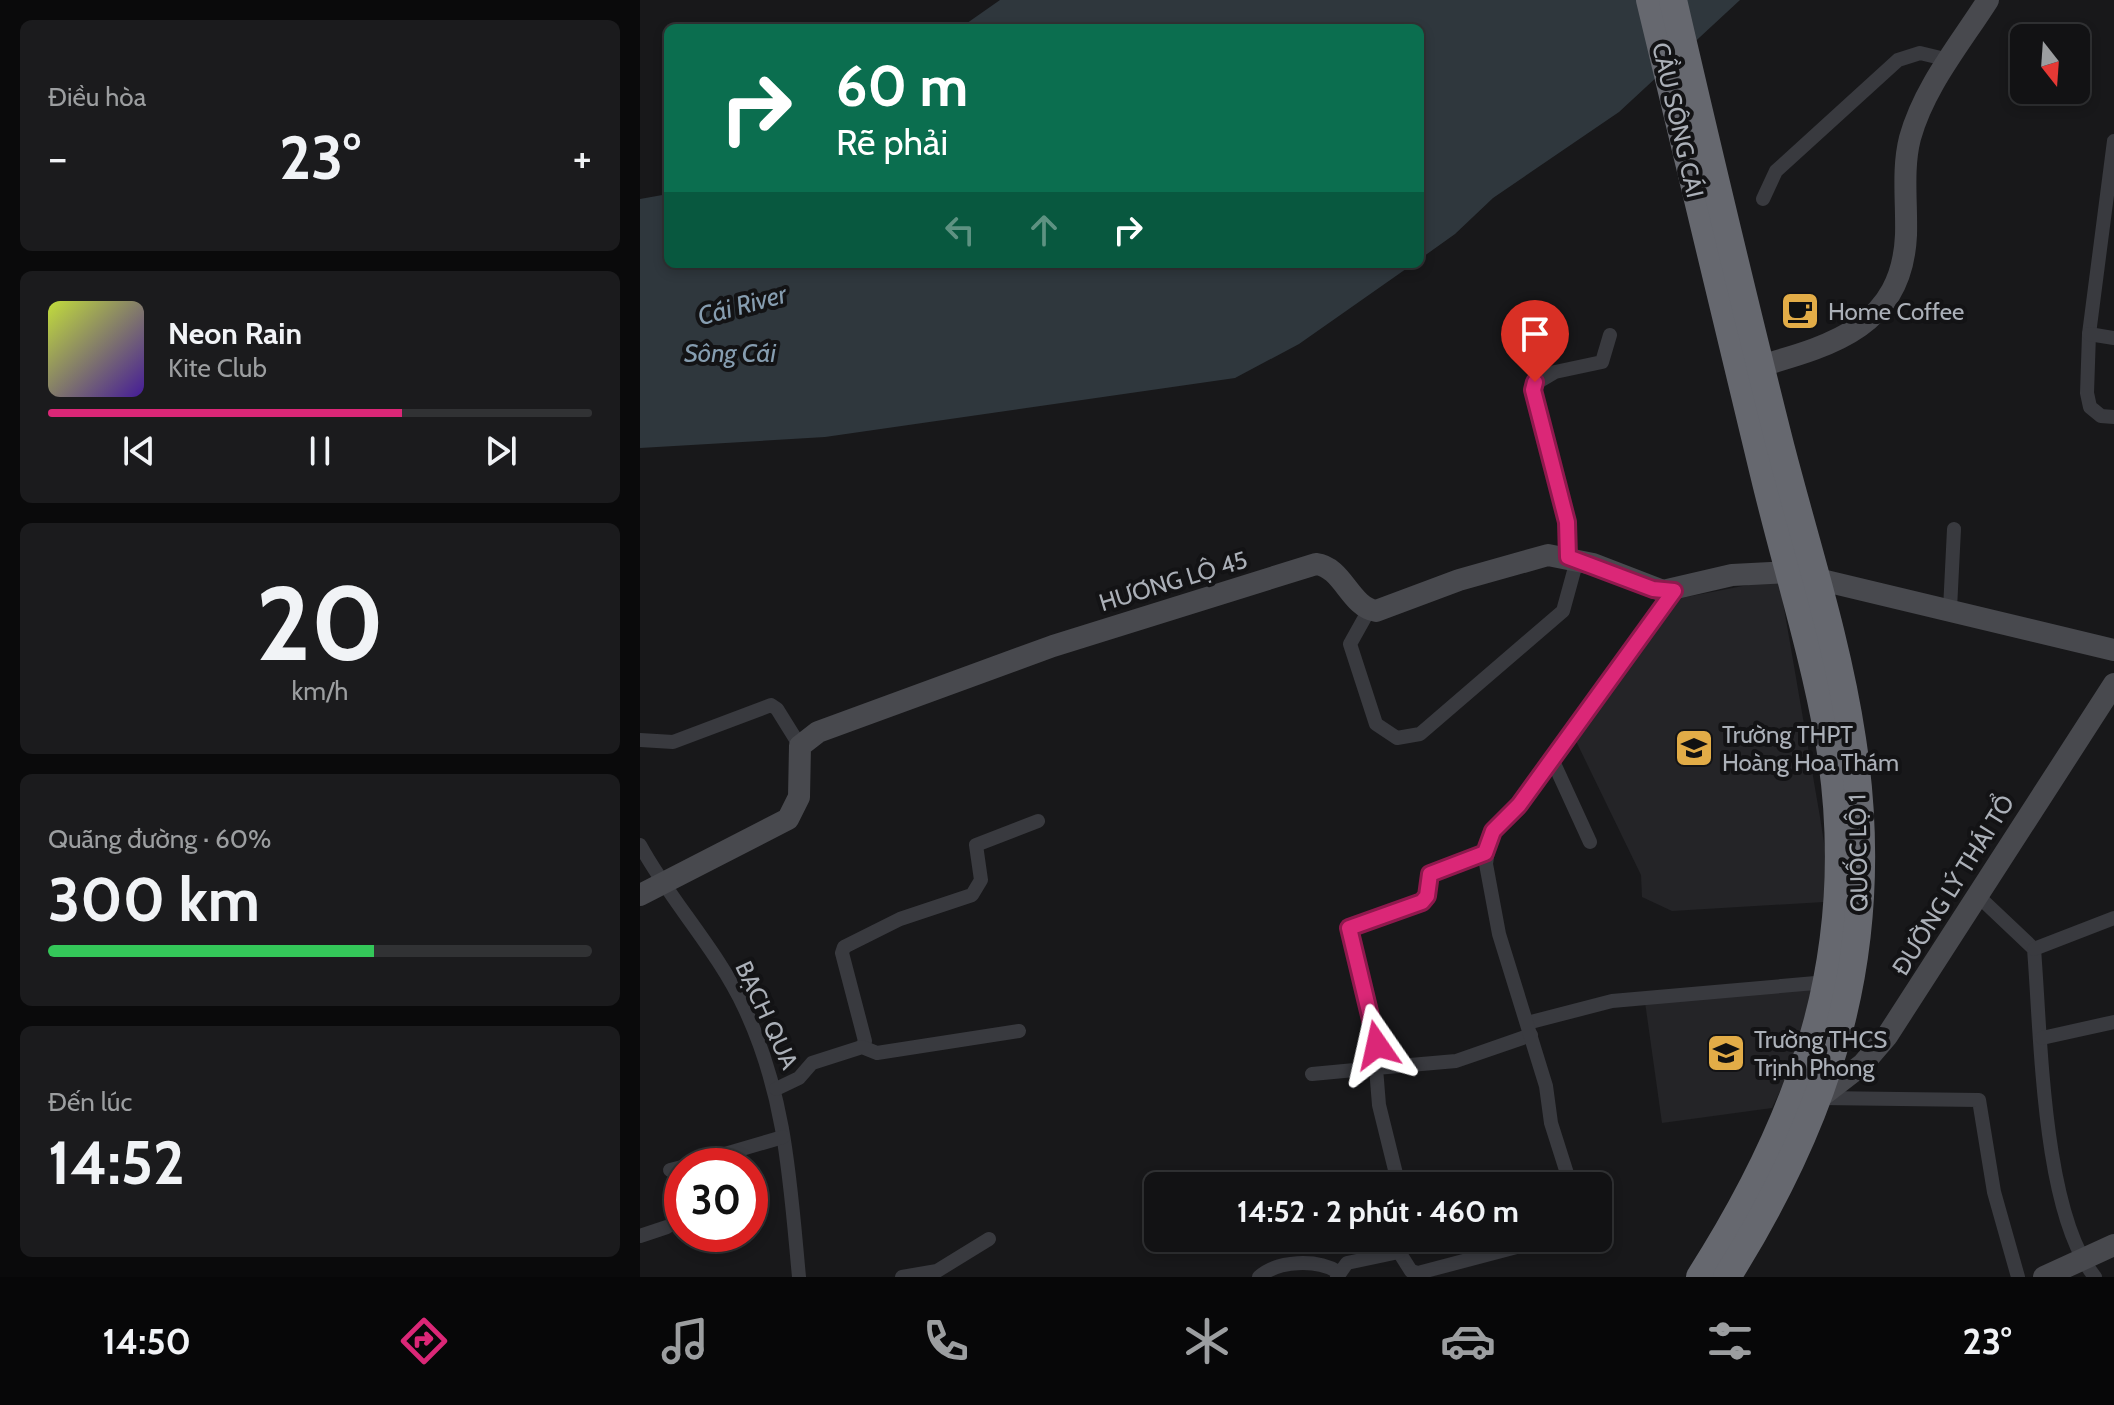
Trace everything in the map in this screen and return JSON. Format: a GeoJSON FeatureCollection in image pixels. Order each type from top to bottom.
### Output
{"type":"FeatureCollection","features":[{"type":"Feature","properties":{"kind":"highway","name":"CẦU SÔNG CÁI"},"geometry":{"type":"LineString","coordinates":[[1650,0],[1716,232]]}},
{"type":"Feature","properties":{"kind":"highway","name":"CẦU SÔNG CÁI"},"geometry":{"type":"LineString","coordinates":[[1673,0],[1716,232]]}},
{"type":"Feature","properties":{"kind":"highway","name":"QUỐC LỘ 1"},"geometry":{"type":"LineString","coordinates":[[1709,1275],[1789,1113],[1814,1040],[1828,982],[1838,882],[1834,784],[1801,574],[1760,366],[1716,232]]}},
{"type":"Feature","properties":{"kind":"highway","name":"QUỐC LỘ 1"},"geometry":{"type":"LineString","coordinates":[[1709,1275],[1768,1210],[1819,1098],[1841,1032],[1851,984],[1858,933],[1861,842],[1852,738],[1801,574],[1716,232]]}},
{"type":"Feature","properties":{"kind":"street"},"geometry":{"type":"LineString","coordinates":[[1760,366],[1842,339],[1862,327],[1883,305],[1895,281],[1905,245],[1907,154],[1911,138],[1926,97],[1988,0]]}},
{"type":"Feature","properties":{"kind":"street"},"geometry":{"type":"LineString","coordinates":[[1763,199],[1776,171],[1898,60],[1920,53],[1949,60]]}},
{"type":"Feature","properties":{"kind":"street"},"geometry":{"type":"LineString","coordinates":[[2114,141],[2089,334],[2087,393],[2090,407],[2101,416],[2114,417]]}},
{"type":"Feature","properties":{"kind":"street"},"geometry":{"type":"LineString","coordinates":[[2098,252],[2114,255]]}},
{"type":"Feature","properties":{"kind":"street"},"geometry":{"type":"LineString","coordinates":[[2089,334],[2114,338]]}},
{"type":"Feature","properties":{"kind":"street"},"geometry":{"type":"LineString","coordinates":[[1610,335],[1602,362],[1555,372],[1533,385],[1567,522],[1573,559],[1563,611],[1420,734],[1397,738],[1376,724],[1350,644],[1369,610],[1382,610],[1459,580],[1548,555],[1573,559],[1653,589],[1674,591],[1732,575],[1801,574],[2114,650]]}},
{"type":"Feature","properties":{"kind":"street"},"geometry":{"type":"LineString","coordinates":[[1950,609],[1954,529]]}},
{"type":"Feature","properties":{"kind":"street","name":"HƯƠNG LỘ 45"},"geometry":{"type":"LineString","coordinates":[[800,746],[812,735],[837,723],[1053,646],[1310,566],[1328,568],[1369,610]]}},
{"type":"Feature","properties":{"kind":"street"},"geometry":{"type":"LineString","coordinates":[[1567,1172],[1551,1123],[1546,1086],[1499,934],[1485,853],[1493,831],[1519,805],[1674,591]]}},
{"type":"Feature","properties":{"kind":"street","name":"ĐƯỜNG LÝ THÁI TỔ"},"geometry":{"type":"LineString","coordinates":[[1819,1098],[1880,1046],[2114,684]]}},
{"type":"Feature","properties":{"kind":"street"},"geometry":{"type":"LineString","coordinates":[[640,740],[673,742],[771,705],[777,709],[800,746],[799,797],[788,819],[640,895]]}},
{"type":"Feature","properties":{"kind":"street"},"geometry":{"type":"LineString","coordinates":[[1552,759],[1590,842]]}},
{"type":"Feature","properties":{"kind":"street"},"geometry":{"type":"LineString","coordinates":[[862,1047],[865,1041],[842,953],[844,947],[900,919],[972,895],[982,875],[976,845],[1038,821]]}},
{"type":"Feature","properties":{"kind":"street","name":"BẠCH QUA"},"geometry":{"type":"LineString","coordinates":[[640,845],[661,884],[711,949],[738,996],[776,1089],[799,1277]]}},
{"type":"Feature","properties":{"kind":"street"},"geometry":{"type":"LineString","coordinates":[[1396,1172],[1379,1105],[1375,1032],[1349,928],[1422,902],[1427,896],[1430,874],[1485,853]]}},
{"type":"Feature","properties":{"kind":"street"},"geometry":{"type":"LineString","coordinates":[[1976,894],[2034,949],[2052,1155],[2088,1268]]}},
{"type":"Feature","properties":{"kind":"street"},"geometry":{"type":"LineString","coordinates":[[2034,949],[2114,918]]}},
{"type":"Feature","properties":{"kind":"street"},"geometry":{"type":"LineString","coordinates":[[1312,1074],[1456,1061],[1529,1029],[1612,1001],[1828,982]]}},
{"type":"Feature","properties":{"kind":"street"},"geometry":{"type":"LineString","coordinates":[[2042,1038],[2114,1022]]}},
{"type":"Feature","properties":{"kind":"street"},"geometry":{"type":"LineString","coordinates":[[776,1089],[799,1078],[812,1063],[862,1047],[877,1053],[1019,1031]]}},
{"type":"Feature","properties":{"kind":"street"},"geometry":{"type":"LineString","coordinates":[[1819,1098],[1979,1100],[1994,1192],[2018,1277]]}},
{"type":"Feature","properties":{"kind":"street"},"geometry":{"type":"LineString","coordinates":[[746,1148],[783,1137]]}},
{"type":"Feature","properties":{"kind":"street"},"geometry":{"type":"LineString","coordinates":[[640,1236],[664,1228]]}},
{"type":"Feature","properties":{"kind":"street"},"geometry":{"type":"LineString","coordinates":[[902,1277],[937,1271],[989,1239]]}},
{"type":"Feature","properties":{"kind":"street"},"geometry":{"type":"LineString","coordinates":[[2044,1277],[2088,1268],[2114,1245]]}},
{"type":"Feature","properties":{"kind":"street"},"geometry":{"type":"LineString","coordinates":[[1259,1277],[1289,1265],[1314,1262],[1337,1274],[1353,1261],[1399,1252],[1411,1271],[1418,1273],[1498,1252]]}},
{"type":"Feature","properties":{"kind":"shaded area","name":"Trường THPT Hoàng Hoa Thám"},"geometry":{"type":"Polygon","coordinates":[[[1779,579],[1826,856],[1824,902],[1672,911],[1642,897],[1641,875],[1574,737],[1681,598],[1779,579]]]}},
{"type":"Feature","properties":{"kind":"shaded area","name":"Trường THCS Trịnh Phong"},"geometry":{"type":"Polygon","coordinates":[[[1811,988],[1809,1030],[1772,1108],[1662,1123],[1645,1002],[1811,988]]]}},
{"type":"Feature","properties":{"kind":"water"},"geometry":{"type":"Polygon","coordinates":[[[1000,0],[1740,0],[1619,112],[1493,198],[1455,234],[1424,256],[1424,24],[966,24],[1000,0]]]}},
{"type":"Feature","properties":{"kind":"water","name":"Sông Cái"},"geometry":{"type":"Polygon","coordinates":[[[664,195],[664,268],[1407,268],[1299,344],[1235,378],[825,437],[640,448],[640,199],[664,195]]]}},
{"type":"Feature","properties":{"kind":"place","name":"Home Coffee"},"geometry":{"type":"Point","coordinates":[1800,311]}},
{"type":"Feature","properties":{"kind":"place","name":"Trường THPT Hoàng Hoa Thám"},"geometry":{"type":"Point","coordinates":[1694,748]}},
{"type":"Feature","properties":{"kind":"place","name":"Trường THCS Trịnh Phong"},"geometry":{"type":"Point","coordinates":[1726,1053]}},
{"type":"Feature","properties":{"kind":"route"},"geometry":{"type":"LineString","coordinates":[[1377,1045],[1349,928],[1422,902],[1427,898],[1430,874],[1485,853],[1493,831],[1513,813],[1674,591],[1653,589],[1568,557],[1570,541],[1567,522],[1533,390],[1535,382]]}},
{"type":"Feature","properties":{"kind":"water label","name":"Cái River"},"geometry":{"type":"Point","coordinates":[742,305]}}]}
